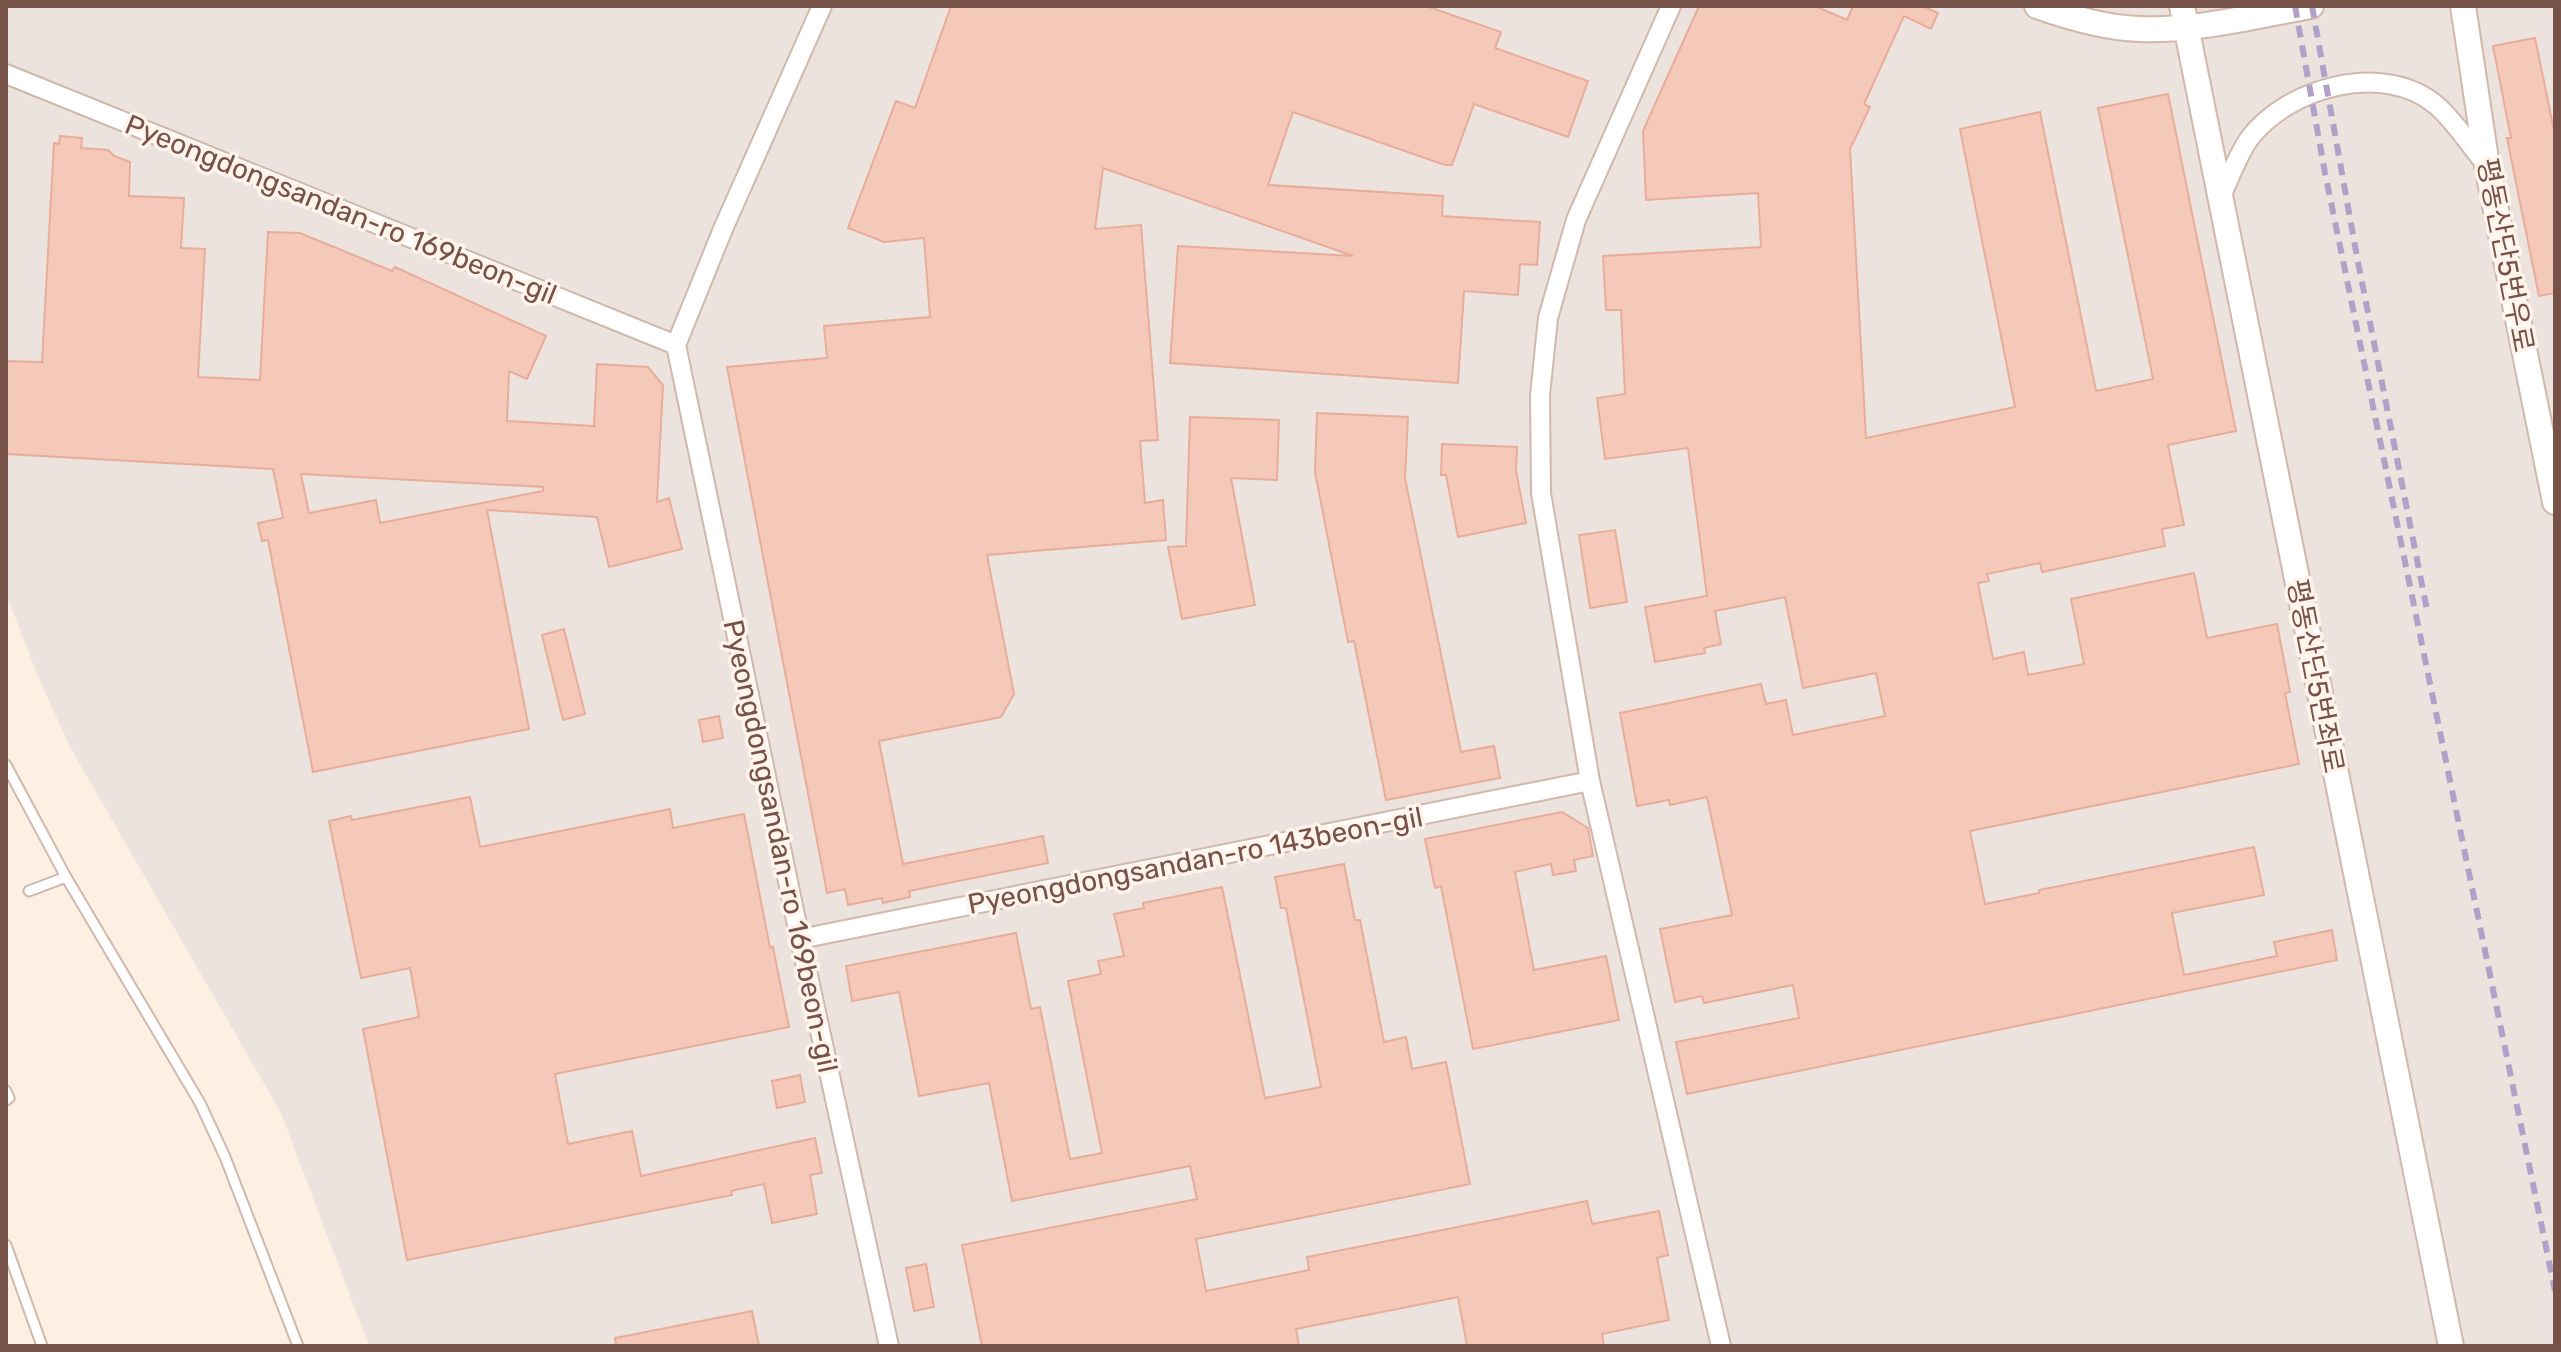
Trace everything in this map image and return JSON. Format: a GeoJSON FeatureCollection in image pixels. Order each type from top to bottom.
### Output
{"type":"FeatureCollection","features":[{"type":"Feature","properties":{"kind":"street"},"geometry":{"type":"LineString","coordinates":[[676,345],[723,229],[822,6]]}},
{"type":"Feature","properties":{"kind":"street"},"geometry":{"type":"LineString","coordinates":[[1671,6],[1576,220],[1548,318],[1540,395],[1541,493],[1590,781],[1721,1346]]}},
{"type":"Feature","properties":{"kind":"street"},"geometry":{"type":"LineString","coordinates":[[2037,6],[2093,22],[2137,29],[2185,17],[2311,6]]}},
{"type":"Feature","properties":{"kind":"street","name":"평동산단5번우로"},"geometry":{"type":"LineString","coordinates":[[2463,6],[2487,166],[2555,502]]}},
{"type":"Feature","properties":{"kind":"street","name":"평동산단5번좌로"},"geometry":{"type":"LineString","coordinates":[[2185,17],[2451,1346]]}},
{"type":"Feature","properties":{"kind":"street","name":"Pyeongdongsandan-ro 169beon-gil"},"geometry":{"type":"LineString","coordinates":[[6,74],[676,345],[889,1346]]}},
{"type":"Feature","properties":{"kind":"street"},"geometry":{"type":"LineString","coordinates":[[2220,199],[2248,140],[2269,117],[2298,99],[2371,82],[2402,87],[2435,105],[2487,166]]}},
{"type":"Feature","properties":{"kind":"street","name":"Pyeongdongsandan-ro 143beon-gil"},"geometry":{"type":"LineString","coordinates":[[800,939],[1590,781]]}},
{"type":"Feature","properties":{"kind":"lane"},"geometry":{"type":"LineString","coordinates":[[6,765],[66,877],[200,1103],[225,1157],[298,1346]]}},
{"type":"Feature","properties":{"kind":"lane"},"geometry":{"type":"LineString","coordinates":[[29,891],[66,877]]}},
{"type":"Feature","properties":{"kind":"lane"},"geometry":{"type":"LineString","coordinates":[[6,1091],[9,1098],[6,1100]]}},
{"type":"Feature","properties":{"kind":"lane"},"geometry":{"type":"LineString","coordinates":[[6,1245],[42,1346]]}},
{"type":"Feature","properties":{"kind":"shaded area"},"geometry":{"type":"Polygon","coordinates":[[[6,6],[2555,6],[2555,1346],[369,1346],[281,1113],[70,747],[6,594],[6,6]]]}},
{"type":"Feature","properties":{"kind":"building"},"geometry":{"type":"Polygon","coordinates":[[[951,6],[1426,6],[1501,32],[1495,48],[1588,81],[1568,137],[1474,104],[1452,165],[1293,112],[1268,185],[1443,196],[1442,216],[1540,222],[1537,265],[1520,264],[1518,295],[1464,291],[1458,383],[1170,363],[1178,246],[1353,256],[1103,168],[1095,229],[1141,225],[1158,440],[1140,441],[1145,503],[1163,500],[1166,540],[987,555],[1014,694],[1001,717],[879,741],[903,864],[1043,836],[1048,863],[909,891],[910,897],[883,903],[882,898],[848,905],[845,889],[827,893],[727,367],[827,358],[824,326],[930,317],[924,238],[884,242],[848,228],[896,101],[915,108],[951,6]]]}},
{"type":"Feature","properties":{"kind":"building"},"geometry":{"type":"Polygon","coordinates":[[[1699,6],[1815,6],[1847,20],[1853,6],[1923,6],[1938,13],[1931,29],[1904,16],[1864,104],[1870,107],[1850,149],[1866,438],[2015,407],[1960,129],[2040,112],[2096,391],[2153,379],[2098,108],[2168,94],[2236,431],[2168,445],[2184,525],[2162,529],[2165,546],[2042,572],[2040,563],[1987,574],[1989,581],[1978,583],[1993,659],[2024,652],[2028,675],[2084,664],[2071,599],[2194,573],[2207,638],[2277,624],[2290,692],[2285,693],[2299,764],[1970,831],[1985,904],[2039,893],[2039,890],[2254,847],[2264,895],[2172,913],[2184,975],[2277,956],[2274,942],[2332,930],[2337,960],[1687,1094],[1676,1042],[1799,1018],[1793,985],[1704,1003],[1702,996],[1675,1002],[1660,929],[1732,915],[1707,797],[1670,805],[1669,800],[1637,806],[1620,713],[1761,684],[1766,704],[1786,700],[1793,735],[1885,716],[1876,673],[1803,688],[1785,597],[1715,611],[1721,644],[1704,648],[1705,653],[1655,662],[1645,607],[1707,596],[1688,448],[1605,459],[1597,398],[1625,394],[1621,310],[1606,310],[1603,256],[1761,247],[1758,193],[1646,200],[1643,131],[1699,6]]]}},
{"type":"Feature","properties":{"kind":"building"},"geometry":{"type":"Polygon","coordinates":[[[2535,38],[2555,135],[2555,293],[2539,296],[2507,138],[2511,138],[2493,46],[2535,38]]]}},
{"type":"Feature","properties":{"kind":"building"},"geometry":{"type":"Polygon","coordinates":[[[60,136],[82,138],[81,148],[108,150],[130,162],[129,196],[184,198],[181,248],[205,249],[198,377],[260,380],[268,232],[300,233],[392,271],[395,267],[546,336],[527,379],[509,371],[507,421],[594,426],[597,364],[648,367],[663,385],[657,502],[669,498],[682,549],[609,567],[597,517],[487,510],[529,729],[313,772],[268,540],[262,541],[258,523],[283,518],[273,469],[6,454],[6,361],[42,362],[54,143],[59,144],[60,136]],[[301,474],[309,513],[376,500],[380,523],[543,491],[543,487],[301,474]]]}},
{"type":"Feature","properties":{"kind":"building"},"geometry":{"type":"Polygon","coordinates":[[[1317,413],[1408,417],[1405,478],[1461,752],[1494,746],[1500,778],[1386,800],[1354,641],[1348,642],[1315,472],[1317,413]]]}},
{"type":"Feature","properties":{"kind":"building"},"geometry":{"type":"Polygon","coordinates":[[[1190,417],[1279,420],[1277,480],[1231,478],[1255,605],[1182,619],[1168,547],[1186,546],[1190,417]]]}},
{"type":"Feature","properties":{"kind":"building"},"geometry":{"type":"Polygon","coordinates":[[[1442,444],[1517,447],[1516,471],[1526,523],[1458,537],[1446,475],[1441,475],[1442,444]]]}},
{"type":"Feature","properties":{"kind":"building"},"geometry":{"type":"Polygon","coordinates":[[[1615,530],[1627,602],[1590,608],[1579,535],[1615,530]]]}},
{"type":"Feature","properties":{"kind":"building"},"geometry":{"type":"Polygon","coordinates":[[[564,629],[585,714],[563,720],[542,635],[564,629]]]}},
{"type":"Feature","properties":{"kind":"building"},"geometry":{"type":"Polygon","coordinates":[[[719,716],[723,738],[703,742],[699,720],[719,716]]]}},
{"type":"Feature","properties":{"kind":"building"},"geometry":{"type":"Polygon","coordinates":[[[470,797],[480,847],[670,809],[673,828],[744,814],[789,1027],[555,1074],[568,1144],[632,1131],[641,1176],[815,1138],[822,1173],[810,1175],[817,1214],[772,1223],[764,1184],[731,1191],[732,1195],[407,1260],[363,1029],[419,1017],[410,968],[361,978],[329,821],[351,816],[352,820],[470,797]]]}},
{"type":"Feature","properties":{"kind":"building"},"geometry":{"type":"Polygon","coordinates":[[[1562,812],[1588,828],[1593,856],[1574,860],[1576,871],[1553,875],[1551,864],[1515,872],[1534,970],[1606,956],[1619,1020],[1473,1049],[1441,886],[1435,888],[1425,839],[1562,812]]]}},
{"type":"Feature","properties":{"kind":"building"},"geometry":{"type":"Polygon","coordinates":[[[1344,864],[1355,920],[1360,920],[1384,1042],[1406,1037],[1412,1069],[1446,1062],[1470,1184],[1196,1239],[1206,1291],[1309,1270],[1307,1257],[1587,1201],[1592,1224],[1659,1211],[1668,1255],[1657,1258],[1669,1320],[1602,1334],[1604,1346],[1467,1346],[1458,1297],[1296,1329],[1299,1346],[982,1346],[962,1245],[1197,1199],[1190,1166],[1012,1201],[989,1083],[919,1096],[899,992],[852,1001],[846,966],[1016,933],[1031,1009],[1040,1007],[1070,1159],[1102,1153],[1068,981],[1101,974],[1098,961],[1124,956],[1114,914],[1144,908],[1143,903],[1222,887],[1265,1098],[1321,1087],[1286,908],[1281,908],[1275,877],[1344,864]]]}},
{"type":"Feature","properties":{"kind":"building"},"geometry":{"type":"Polygon","coordinates":[[[800,1075],[805,1102],[777,1108],[772,1081],[800,1075]]]}},
{"type":"Feature","properties":{"kind":"building"},"geometry":{"type":"Polygon","coordinates":[[[926,1264],[934,1307],[914,1311],[906,1268],[926,1264]]]}},
{"type":"Feature","properties":{"kind":"building"},"geometry":{"type":"Polygon","coordinates":[[[752,1311],[759,1346],[616,1346],[615,1338],[752,1311]]]}},
{"type":"Feature","properties":{"kind":"railway"},"geometry":{"type":"LineString","coordinates":[[2295,6],[2325,173],[2555,1291]]}},
{"type":"Feature","properties":{"kind":"railway"},"geometry":{"type":"LineString","coordinates":[[2312,6],[2357,257],[2428,615]]}}]}
